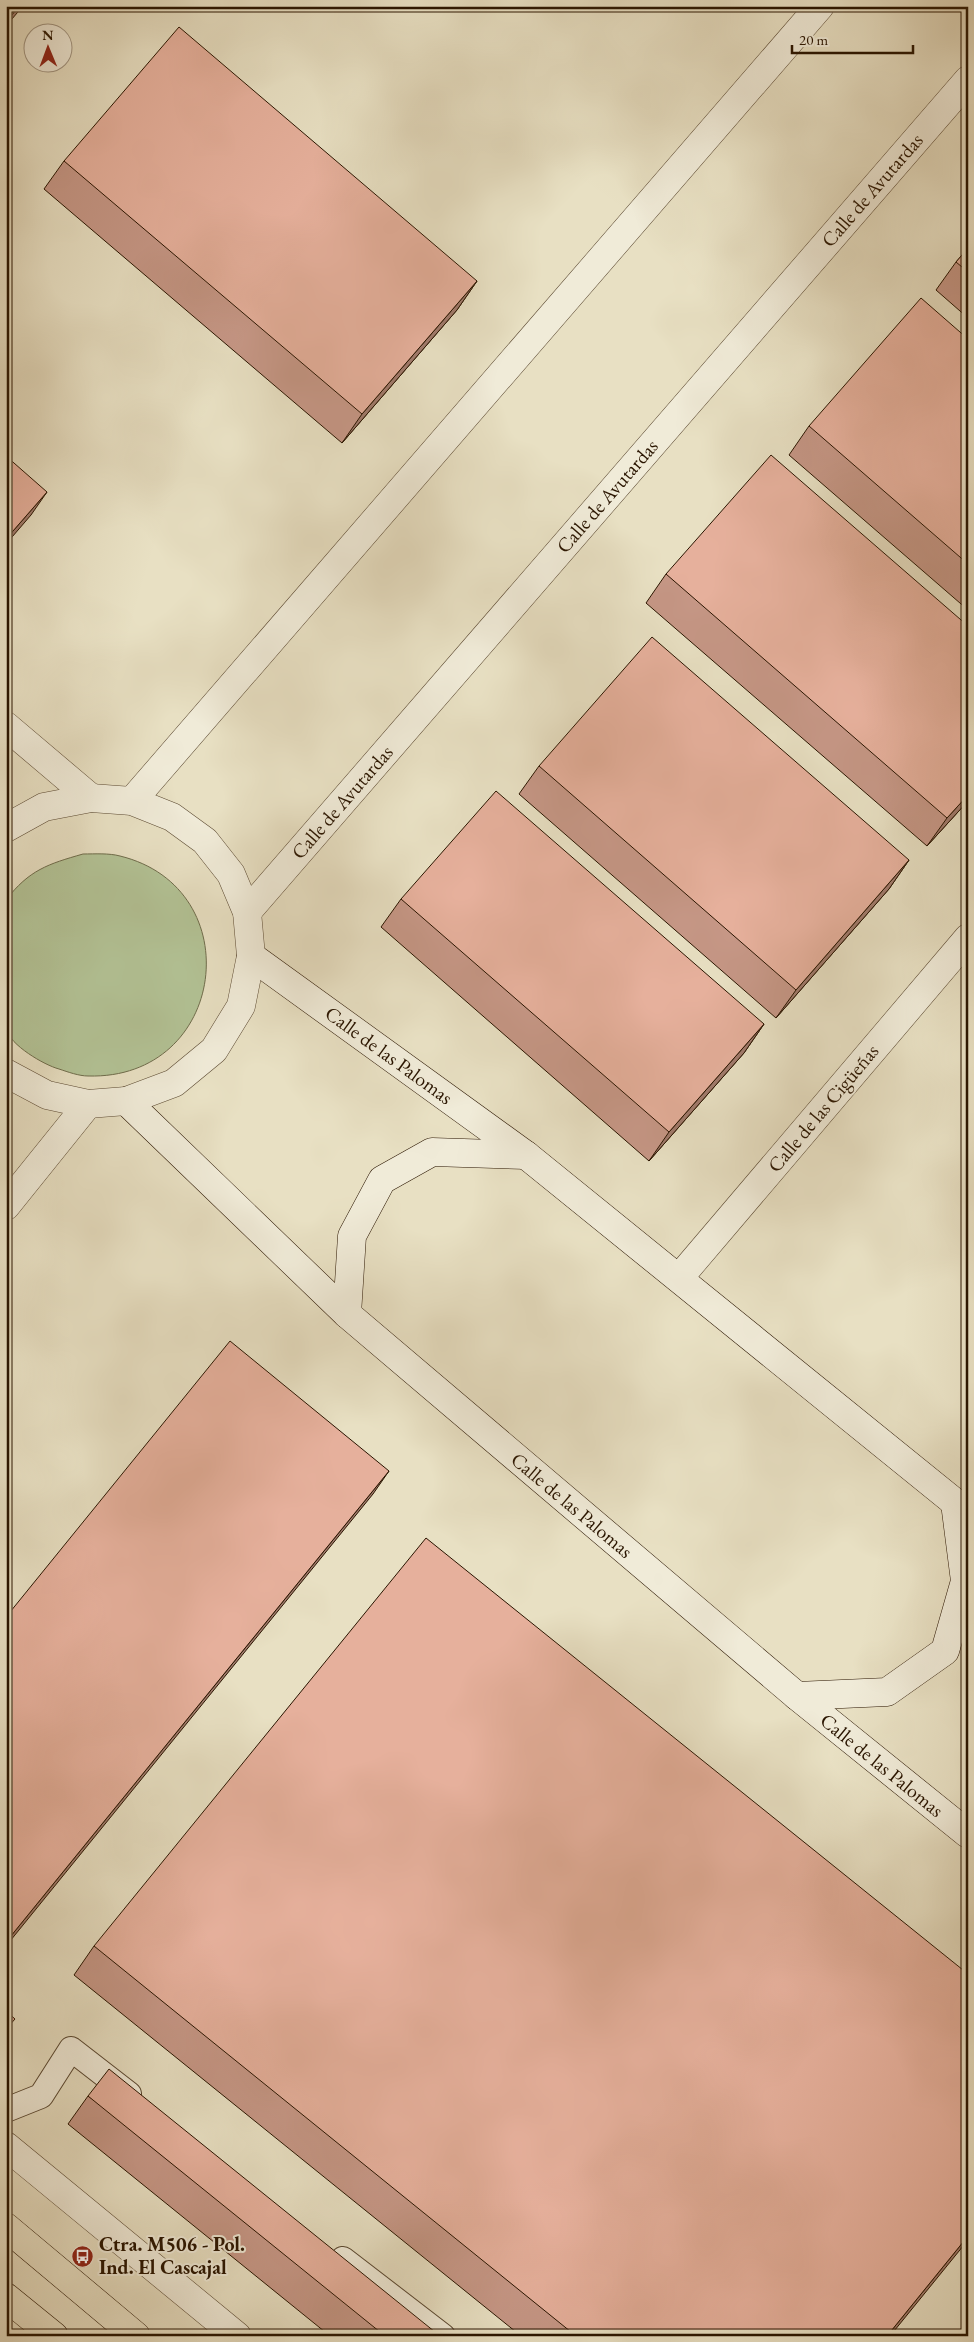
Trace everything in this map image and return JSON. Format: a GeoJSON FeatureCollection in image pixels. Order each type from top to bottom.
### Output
{"type":"FeatureCollection","features":[{"type":"Feature","properties":{"kind":"highway"},"geometry":{"type":"LineString","coordinates":[[6,2227],[136,2336]]}},
{"type":"Feature","properties":{"kind":"highway"},"geometry":{"type":"LineString","coordinates":[[6,2297],[54,2336]]}},
{"type":"Feature","properties":{"kind":"street"},"geometry":{"type":"LineString","coordinates":[[132,801],[820,6]]}},
{"type":"Feature","properties":{"kind":"street","name":"Calle de Avutardas"},"geometry":{"type":"LineString","coordinates":[[247,912],[968,80]]}},
{"type":"Feature","properties":{"kind":"street"},"geometry":{"type":"LineString","coordinates":[[6,726],[91,798]]}},
{"type":"Feature","properties":{"kind":"street"},"geometry":{"type":"LineString","coordinates":[[6,828],[44,807],[91,798],[132,801],[172,816],[205,841],[231,874],[247,912],[251,956],[241,1006],[214,1050],[174,1084],[126,1101],[88,1104],[46,1095],[6,1073]]}},
{"type":"Feature","properties":{"kind":"street","name":"Calle de las Cigüeñas"},"geometry":{"type":"LineString","coordinates":[[679,1278],[968,938]]}},
{"type":"Feature","properties":{"kind":"street","name":"Calle de las Palomas"},"geometry":{"type":"LineString","coordinates":[[251,956],[526,1155],[962,1508],[965,1581],[945,1651],[888,1692],[797,1696]]}},
{"type":"Feature","properties":{"kind":"street","name":"Calle de las Palomas"},"geometry":{"type":"LineString","coordinates":[[126,1101],[347,1314],[797,1696],[968,1834]]}},
{"type":"Feature","properties":{"kind":"street"},"geometry":{"type":"LineString","coordinates":[[6,1206],[88,1104]]}},
{"type":"Feature","properties":{"kind":"street"},"geometry":{"type":"LineString","coordinates":[[347,1314],[352,1236],[382,1180],[432,1152],[526,1155]]}},
{"type":"Feature","properties":{"kind":"street"},"geometry":{"type":"LineString","coordinates":[[6,2146],[237,2336]]}},
{"type":"Feature","properties":{"kind":"lane"},"geometry":{"type":"LineString","coordinates":[[6,2110],[41,2096],[71,2049],[150,2110]]}},
{"type":"Feature","properties":{"kind":"lane"},"geometry":{"type":"LineString","coordinates":[[324,2244],[443,2336]]}},
{"type":"Feature","properties":{"kind":"green space"},"geometry":{"type":"Polygon","coordinates":[[[83,854],[120,856],[162,875],[190,904],[204,941],[205,980],[194,1017],[170,1048],[135,1069],[88,1076],[74,1074],[53,1067],[28,1054],[9,1035],[5,1021],[6,900],[31,875],[49,865],[83,854]]]}},
{"type":"Feature","properties":{"kind":"building"},"geometry":{"type":"Polygon","coordinates":[[[6,6],[19,6],[6,22],[6,6]]]}},
{"type":"Feature","properties":{"kind":"building"},"geometry":{"type":"Polygon","coordinates":[[[179,27],[477,281],[362,414],[64,161],[179,27]]]}},
{"type":"Feature","properties":{"kind":"building"},"geometry":{"type":"Polygon","coordinates":[[[968,248],[968,272],[956,262],[968,248]]]}},
{"type":"Feature","properties":{"kind":"building"},"geometry":{"type":"Polygon","coordinates":[[[921,298],[968,339],[968,564],[809,426],[921,298]]]}},
{"type":"Feature","properties":{"kind":"building"},"geometry":{"type":"Polygon","coordinates":[[[771,455],[968,626],[968,795],[947,818],[666,574],[771,455]]]}},
{"type":"Feature","properties":{"kind":"building"},"geometry":{"type":"Polygon","coordinates":[[[6,456],[47,492],[6,539],[6,456]]]}},
{"type":"Feature","properties":{"kind":"building"},"geometry":{"type":"Polygon","coordinates":[[[652,637],[909,860],[796,990],[539,766],[652,637]]]}},
{"type":"Feature","properties":{"kind":"building"},"geometry":{"type":"Polygon","coordinates":[[[496,791],[764,1024],[669,1132],[401,899],[496,791]]]}},
{"type":"Feature","properties":{"kind":"building"},"geometry":{"type":"Polygon","coordinates":[[[230,1341],[389,1471],[6,1942],[6,1617],[230,1341]]]}},
{"type":"Feature","properties":{"kind":"building"},"geometry":{"type":"Polygon","coordinates":[[[426,1538],[968,1974],[968,2236],[887,2336],[576,2336],[94,1946],[426,1538]]]}},
{"type":"Feature","properties":{"kind":"building"},"geometry":{"type":"Polygon","coordinates":[[[6,2011],[15,2019],[6,2029],[6,2011]]]}},
{"type":"Feature","properties":{"kind":"building"},"geometry":{"type":"Polygon","coordinates":[[[109,2069],[440,2336],[385,2336],[88,2096],[109,2069]]]}},
{"type":"Feature","properties":{"kind":"place","name":"Ctra. M506 - Pol. Ind. El Cascajal"},"geometry":{"type":"Point","coordinates":[83,2256]}}]}
